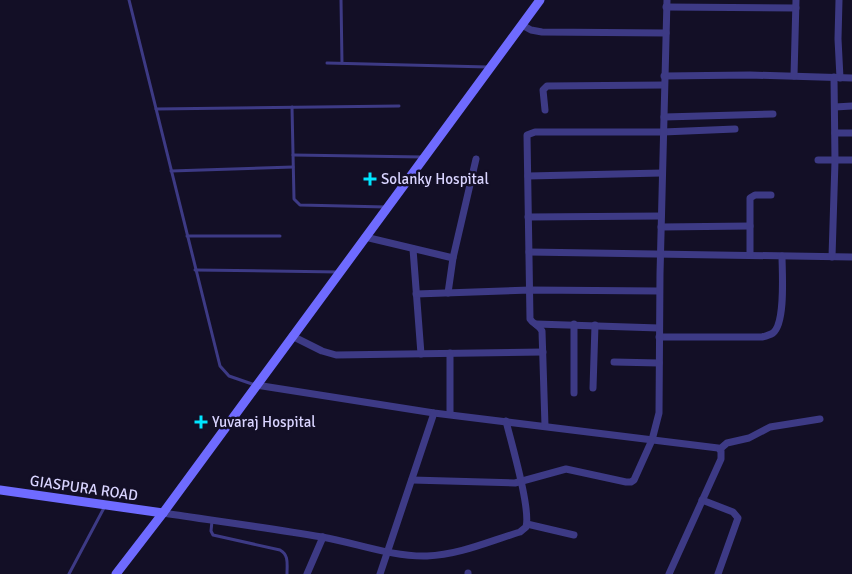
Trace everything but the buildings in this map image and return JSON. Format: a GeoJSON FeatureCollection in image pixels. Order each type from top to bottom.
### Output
{"type":"FeatureCollection","features":[{"type":"Feature","properties":{"kind":"street"},"geometry":{"type":"LineString","coordinates":[[116,574],[163,514],[540,0]]}},
{"type":"Feature","properties":{"kind":"street"},"geometry":{"type":"LineString","coordinates":[[832,257],[839,0]]}},
{"type":"Feature","properties":{"kind":"street"},"geometry":{"type":"LineString","coordinates":[[412,480],[520,482],[566,469],[632,482],[634,480],[652,440],[658,419],[666,4],[796,4],[794,76]]}},
{"type":"Feature","properties":{"kind":"street"},"geometry":{"type":"LineString","coordinates":[[522,25],[531,30],[542,32],[666,34]]}},
{"type":"Feature","properties":{"kind":"street"},"geometry":{"type":"LineString","coordinates":[[664,76],[852,78]]}},
{"type":"Feature","properties":{"kind":"street"},"geometry":{"type":"LineString","coordinates":[[545,110],[543,90],[547,86],[664,85]]}},
{"type":"Feature","properties":{"kind":"street"},"geometry":{"type":"LineString","coordinates":[[835,107],[852,106]]}},
{"type":"Feature","properties":{"kind":"street"},"geometry":{"type":"LineString","coordinates":[[664,117],[773,114]]}},
{"type":"Feature","properties":{"kind":"street"},"geometry":{"type":"LineString","coordinates":[[545,426],[542,330],[530,319],[527,137],[529,133],[663,132],[735,129]]}},
{"type":"Feature","properties":{"kind":"street"},"geometry":{"type":"LineString","coordinates":[[835,133],[852,133]]}},
{"type":"Feature","properties":{"kind":"street"},"geometry":{"type":"LineString","coordinates":[[448,293],[453,258],[476,159]]}},
{"type":"Feature","properties":{"kind":"street"},"geometry":{"type":"LineString","coordinates":[[818,160],[852,160]]}},
{"type":"Feature","properties":{"kind":"street"},"geometry":{"type":"LineString","coordinates":[[528,176],[662,173]]}},
{"type":"Feature","properties":{"kind":"street"},"geometry":{"type":"LineString","coordinates":[[750,255],[751,196],[770,195]]}},
{"type":"Feature","properties":{"kind":"street"},"geometry":{"type":"LineString","coordinates":[[528,217],[661,216]]}},
{"type":"Feature","properties":{"kind":"street"},"geometry":{"type":"LineString","coordinates":[[661,227],[750,226]]}},
{"type":"Feature","properties":{"kind":"street"},"geometry":{"type":"LineString","coordinates":[[365,237],[453,258]]}},
{"type":"Feature","properties":{"kind":"street"},"geometry":{"type":"LineString","coordinates":[[413,248],[421,354]]}},
{"type":"Feature","properties":{"kind":"street"},"geometry":{"type":"LineString","coordinates":[[529,252],[852,257]]}},
{"type":"Feature","properties":{"kind":"street"},"geometry":{"type":"LineString","coordinates":[[659,337],[762,336],[774,333],[781,314],[782,256]]}},
{"type":"Feature","properties":{"kind":"street"},"geometry":{"type":"LineString","coordinates":[[416,294],[530,290],[659,292]]}},
{"type":"Feature","properties":{"kind":"street"},"geometry":{"type":"LineString","coordinates":[[536,324],[659,328]]}},
{"type":"Feature","properties":{"kind":"street"},"geometry":{"type":"LineString","coordinates":[[574,324],[574,393]]}},
{"type":"Feature","properties":{"kind":"street"},"geometry":{"type":"LineString","coordinates":[[592,388],[595,325]]}},
{"type":"Feature","properties":{"kind":"street"},"geometry":{"type":"LineString","coordinates":[[292,336],[322,351],[336,355],[543,352]]}},
{"type":"Feature","properties":{"kind":"street"},"geometry":{"type":"LineString","coordinates":[[450,353],[450,414]]}},
{"type":"Feature","properties":{"kind":"street"},"geometry":{"type":"LineString","coordinates":[[614,362],[659,363]]}},
{"type":"Feature","properties":{"kind":"street"},"geometry":{"type":"LineString","coordinates":[[256,385],[434,413],[720,449]]}},
{"type":"Feature","properties":{"kind":"street"},"geometry":{"type":"LineString","coordinates":[[380,574],[434,413]]}},
{"type":"Feature","properties":{"kind":"street"},"geometry":{"type":"LineString","coordinates":[[720,449],[727,443],[749,438],[770,427],[820,419]]}},
{"type":"Feature","properties":{"kind":"street"},"geometry":{"type":"LineString","coordinates":[[163,514],[322,537],[387,551],[426,556],[449,553],[520,532],[526,527],[520,482],[506,421]]}},
{"type":"Feature","properties":{"kind":"street"},"geometry":{"type":"LineString","coordinates":[[668,574],[721,458],[720,449]]}},
{"type":"Feature","properties":{"kind":"street","name":"GIASPURA ROAD"},"geometry":{"type":"LineString","coordinates":[[0,490],[106,504],[163,514]]}},
{"type":"Feature","properties":{"kind":"street"},"geometry":{"type":"LineString","coordinates":[[702,500],[733,512],[738,518],[718,574]]}},
{"type":"Feature","properties":{"kind":"street"},"geometry":{"type":"LineString","coordinates":[[527,524],[574,535]]}},
{"type":"Feature","properties":{"kind":"street"},"geometry":{"type":"LineString","coordinates":[[307,574],[322,537]]}},
{"type":"Feature","properties":{"kind":"lane"},"geometry":{"type":"LineString","coordinates":[[129,0],[220,366],[229,376],[256,385]]}},
{"type":"Feature","properties":{"kind":"lane"},"geometry":{"type":"LineString","coordinates":[[341,0],[342,63]]}},
{"type":"Feature","properties":{"kind":"lane"},"geometry":{"type":"LineString","coordinates":[[327,62],[491,67]]}},
{"type":"Feature","properties":{"kind":"lane"},"geometry":{"type":"LineString","coordinates":[[156,109],[399,106]]}},
{"type":"Feature","properties":{"kind":"lane"},"geometry":{"type":"LineString","coordinates":[[292,107],[294,199],[300,205],[387,207]]}},
{"type":"Feature","properties":{"kind":"lane"},"geometry":{"type":"LineString","coordinates":[[293,156],[424,157]]}},
{"type":"Feature","properties":{"kind":"lane"},"geometry":{"type":"LineString","coordinates":[[171,171],[293,167]]}},
{"type":"Feature","properties":{"kind":"lane"},"geometry":{"type":"LineString","coordinates":[[187,236],[280,236]]}},
{"type":"Feature","properties":{"kind":"lane"},"geometry":{"type":"LineString","coordinates":[[195,270],[340,272]]}},
{"type":"Feature","properties":{"kind":"lane"},"geometry":{"type":"LineString","coordinates":[[69,574],[106,504]]}},
{"type":"Feature","properties":{"kind":"lane"},"geometry":{"type":"LineString","coordinates":[[212,521],[211,531],[213,535],[284,552],[287,561],[287,574]]}},
{"type":"Feature","properties":{"kind":"place","name":"Solanky Hospital"},"geometry":{"type":"Point","coordinates":[370,179]}},
{"type":"Feature","properties":{"kind":"place","name":"Yuvaraj Hospital"},"geometry":{"type":"Point","coordinates":[201,422]}}]}
